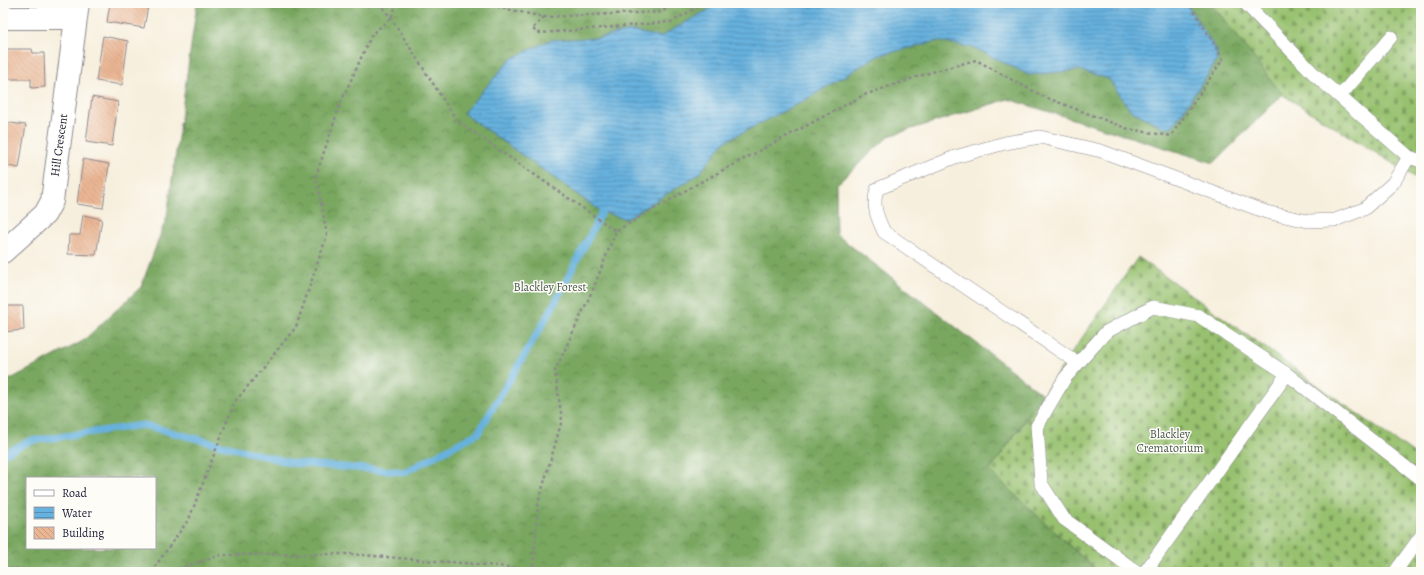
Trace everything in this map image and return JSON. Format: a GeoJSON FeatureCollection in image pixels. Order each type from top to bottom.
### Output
{"type":"FeatureCollection","features":[{"type":"Feature","properties":{"kind":"street"},"geometry":{"type":"LineString","coordinates":[[3,18],[77,10]]}},
{"type":"Feature","properties":{"kind":"street","name":"Hill Crescent"},"geometry":{"type":"LineString","coordinates":[[3,252],[45,214],[52,201],[77,10]]}},
{"type":"Feature","properties":{"kind":"lane"},"geometry":{"type":"LineString","coordinates":[[1078,363],[884,232],[877,216],[874,200],[877,189],[955,157],[1005,143],[1040,137],[1101,151],[1266,212],[1308,221],[1335,220],[1364,209],[1393,183],[1415,159],[1316,76],[1246,3]]}},
{"type":"Feature","properties":{"kind":"lane"},"geometry":{"type":"LineString","coordinates":[[1340,96],[1391,37]]}},
{"type":"Feature","properties":{"kind":"lane"},"geometry":{"type":"LineString","coordinates":[[1137,572],[1064,519],[1041,483],[1037,426],[1065,378],[1106,332],[1153,307],[1200,316],[1287,374],[1421,479]]}},
{"type":"Feature","properties":{"kind":"lane"},"geometry":{"type":"LineString","coordinates":[[1145,572],[1287,374]]}},
{"type":"Feature","properties":{"kind":"lane"},"geometry":{"type":"LineString","coordinates":[[1395,572],[1421,536]]}},
{"type":"Feature","properties":{"kind":"path"},"geometry":{"type":"LineString","coordinates":[[379,3],[391,18],[457,121],[616,231]]}},
{"type":"Feature","properties":{"kind":"path"},"geometry":{"type":"LineString","coordinates":[[150,572],[189,519],[234,403],[296,327],[327,235],[316,176],[340,104],[372,34],[391,18],[397,3]]}},
{"type":"Feature","properties":{"kind":"path"},"geometry":{"type":"LineString","coordinates":[[492,3],[501,8],[544,17],[661,12],[677,3]]}},
{"type":"Feature","properties":{"kind":"path"},"geometry":{"type":"LineString","coordinates":[[544,17],[532,29],[540,34],[598,27],[671,22],[705,3]]}},
{"type":"Feature","properties":{"kind":"path"},"geometry":{"type":"LineString","coordinates":[[167,572],[221,555],[342,554],[533,569],[538,504],[562,420],[555,371],[593,289],[616,231],[697,184],[864,95],[925,74],[976,60],[1042,96],[1113,124],[1128,129],[1171,136],[1223,59],[1189,3]]}},
{"type":"Feature","properties":{"kind":"path"},"geometry":{"type":"LineString","coordinates":[[3,568],[58,572]]}},
{"type":"Feature","properties":{"kind":"green space","name":"Blackley Forest"},"geometry":{"type":"Polygon","coordinates":[[[197,3],[1211,3],[1283,94],[1214,163],[1008,99],[889,136],[836,185],[837,235],[1042,394],[990,471],[1098,572],[3,572],[3,383],[83,341],[141,287],[167,216],[197,3]]]}},
{"type":"Feature","properties":{"kind":"green space"},"geometry":{"type":"Polygon","coordinates":[[[1211,3],[1421,3],[1421,181],[1283,95],[1211,3]]]}},
{"type":"Feature","properties":{"kind":"green space","name":"Blackley Crematorium"},"geometry":{"type":"Polygon","coordinates":[[[1138,257],[1421,459],[1421,572],[1098,572],[990,471],[1138,257]]]}},
{"type":"Feature","properties":{"kind":"water"},"geometry":{"type":"Polygon","coordinates":[[[720,3],[1186,3],[1217,51],[1217,61],[1173,126],[1165,128],[1130,110],[1109,79],[1079,70],[1029,75],[974,48],[938,41],[877,56],[807,99],[724,142],[699,174],[626,219],[602,212],[463,113],[511,59],[550,40],[597,38],[631,31],[660,37],[720,3]]]}},
{"type":"Feature","properties":{"kind":"building"},"geometry":{"type":"Polygon","coordinates":[[[110,3],[136,3],[148,6],[144,28],[107,22],[110,3]]]}},
{"type":"Feature","properties":{"kind":"building"},"geometry":{"type":"Polygon","coordinates":[[[103,36],[128,41],[122,85],[96,81],[103,36]]]}},
{"type":"Feature","properties":{"kind":"building"},"geometry":{"type":"Polygon","coordinates":[[[3,49],[32,49],[33,53],[44,53],[45,87],[31,88],[31,79],[3,79],[3,49]]]}},
{"type":"Feature","properties":{"kind":"building"},"geometry":{"type":"Polygon","coordinates":[[[92,97],[118,102],[112,146],[86,142],[92,97]]]}},
{"type":"Feature","properties":{"kind":"building"},"geometry":{"type":"Polygon","coordinates":[[[3,122],[26,125],[19,168],[3,165],[3,122]]]}},
{"type":"Feature","properties":{"kind":"building"},"geometry":{"type":"Polygon","coordinates":[[[83,159],[109,164],[103,208],[77,204],[83,159]]]}},
{"type":"Feature","properties":{"kind":"building"},"geometry":{"type":"Polygon","coordinates":[[[83,215],[102,219],[96,255],[68,254],[69,235],[80,235],[83,215]]]}},
{"type":"Feature","properties":{"kind":"building"},"geometry":{"type":"Polygon","coordinates":[[[3,306],[23,306],[24,330],[3,332],[3,306]]]}},
{"type":"Feature","properties":{"kind":"waterway"},"geometry":{"type":"LineString","coordinates":[[3,454],[30,441],[143,425],[292,463],[405,472],[478,433],[550,312],[602,212]]}}]}
